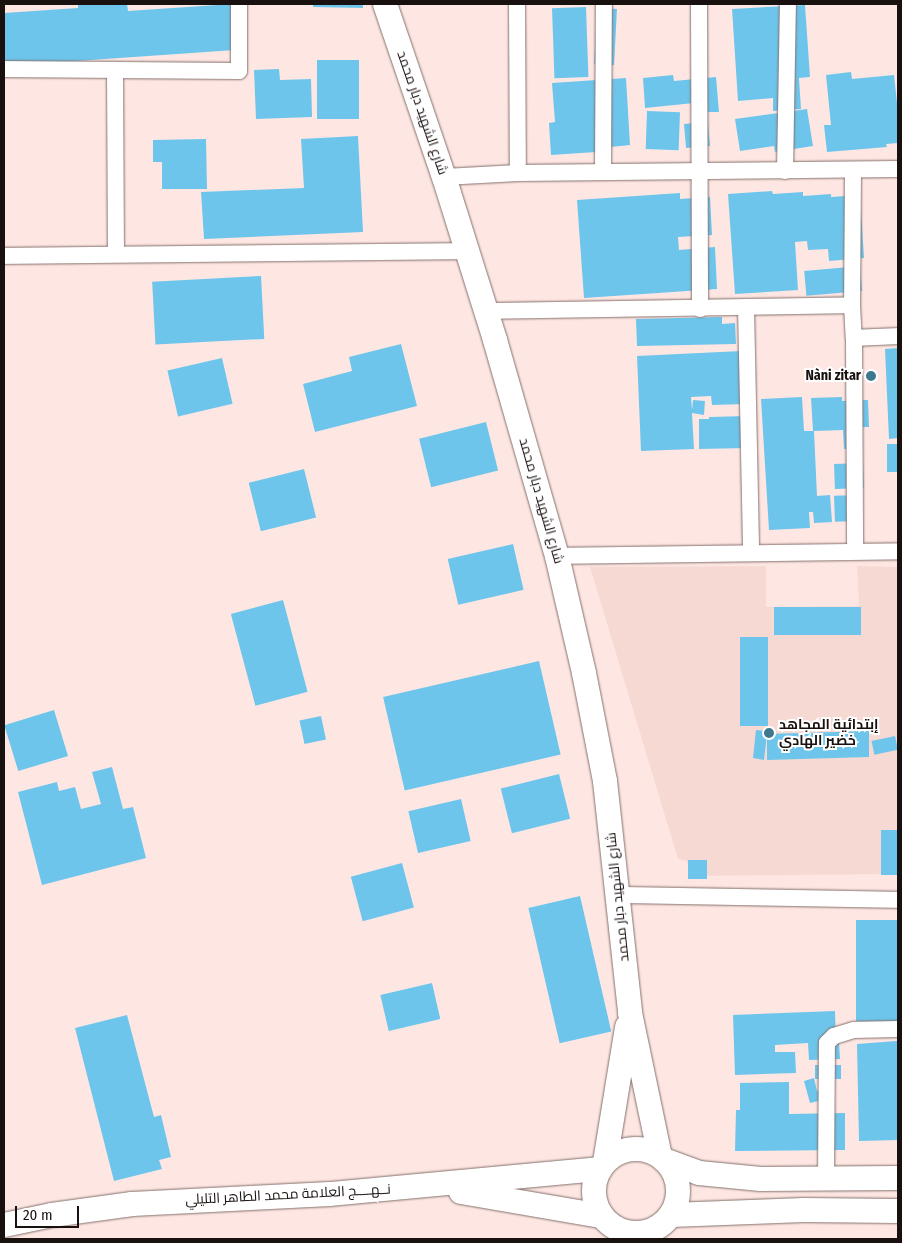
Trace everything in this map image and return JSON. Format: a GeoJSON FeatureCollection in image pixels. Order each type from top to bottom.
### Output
{"type":"FeatureCollection","features":[{"type":"Feature","properties":{"kind":"street"},"geometry":{"type":"LineString","coordinates":[[4,69],[239,71],[239,4]]}},
{"type":"Feature","properties":{"kind":"street","name":"شارع الشهيد دبار محمد"},"geometry":{"type":"LineString","coordinates":[[385,4],[444,177],[486,311],[557,556],[584,673],[605,781],[630,1013]]}},
{"type":"Feature","properties":{"kind":"street"},"geometry":{"type":"LineString","coordinates":[[518,4],[518,173]]}},
{"type":"Feature","properties":{"kind":"street"},"geometry":{"type":"LineString","coordinates":[[603,172],[604,4]]}},
{"type":"Feature","properties":{"kind":"street"},"geometry":{"type":"LineString","coordinates":[[698,4],[700,309]]}},
{"type":"Feature","properties":{"kind":"street"},"geometry":{"type":"LineString","coordinates":[[785,171],[788,4]]}},
{"type":"Feature","properties":{"kind":"street"},"geometry":{"type":"LineString","coordinates":[[115,70],[116,254]]}},
{"type":"Feature","properties":{"kind":"street"},"geometry":{"type":"LineString","coordinates":[[444,177],[518,173],[898,169]]}},
{"type":"Feature","properties":{"kind":"street"},"geometry":{"type":"LineString","coordinates":[[854,170],[852,305],[854,338],[855,551]]}},
{"type":"Feature","properties":{"kind":"street"},"geometry":{"type":"LineString","coordinates":[[4,256],[467,251]]}},
{"type":"Feature","properties":{"kind":"street"},"geometry":{"type":"LineString","coordinates":[[486,311],[700,309],[852,305]]}},
{"type":"Feature","properties":{"kind":"street"},"geometry":{"type":"LineString","coordinates":[[746,307],[751,552]]}},
{"type":"Feature","properties":{"kind":"street"},"geometry":{"type":"LineString","coordinates":[[854,338],[898,336]]}},
{"type":"Feature","properties":{"kind":"street"},"geometry":{"type":"LineString","coordinates":[[557,556],[898,551]]}},
{"type":"Feature","properties":{"kind":"street"},"geometry":{"type":"LineString","coordinates":[[618,895],[898,900]]}},
{"type":"Feature","properties":{"kind":"street"},"geometry":{"type":"LineString","coordinates":[[630,1013],[662,1158],[672,1169],[678,1192],[670,1224]]}},
{"type":"Feature","properties":{"kind":"street"},"geometry":{"type":"LineString","coordinates":[[603,1166],[630,1013]]}},
{"type":"Feature","properties":{"kind":"street"},"geometry":{"type":"LineString","coordinates":[[826,1179],[827,1043],[834,1036],[854,1030],[898,1029]]}},
{"type":"Feature","properties":{"kind":"street"},"geometry":{"type":"LineString","coordinates":[[898,1178],[761,1179],[699,1173],[646,1150],[631,1149],[617,1153],[603,1166],[595,1180],[594,1192],[609,1227],[629,1233],[647,1232],[670,1224],[804,1210],[898,1211]]}},
{"type":"Feature","properties":{"kind":"street","name":"نــهــــج العلامة محمد الطاهر التليلي"},"geometry":{"type":"LineString","coordinates":[[4,1225],[52,1215],[132,1204],[425,1187],[603,1166]]}},
{"type":"Feature","properties":{"kind":"street","name":"نــهــــج العلامة محمد الطاهر التليلي"},"geometry":{"type":"LineString","coordinates":[[425,1187],[609,1227]]}},
{"type":"Feature","properties":{"kind":"shaded area","name":"إبتدائية المجاهد خضير الهادي"},"geometry":{"type":"Polygon","coordinates":[[[766,566],[766,607],[859,606],[857,566],[898,567],[898,874],[689,876],[687,861],[678,859],[590,567],[766,566]]]}},
{"type":"Feature","properties":{"kind":"building"},"geometry":{"type":"Polygon","coordinates":[[[78,4],[127,4],[128,11],[232,4],[235,50],[4,66],[4,13],[78,8],[78,4]]]}},
{"type":"Feature","properties":{"kind":"building"},"geometry":{"type":"Polygon","coordinates":[[[313,4],[363,4],[363,8],[313,7],[313,4]]]}},
{"type":"Feature","properties":{"kind":"building"},"geometry":{"type":"Polygon","coordinates":[[[805,5],[810,77],[799,78],[801,109],[773,111],[773,98],[738,101],[732,9],[805,5]]]}},
{"type":"Feature","properties":{"kind":"building"},"geometry":{"type":"Polygon","coordinates":[[[586,7],[588,77],[554,78],[552,8],[586,7]]]}},
{"type":"Feature","properties":{"kind":"building"},"geometry":{"type":"Polygon","coordinates":[[[597,8],[617,9],[614,65],[594,64],[597,8]]]}},
{"type":"Feature","properties":{"kind":"building"},"geometry":{"type":"Polygon","coordinates":[[[317,60],[359,60],[359,119],[317,119],[317,60]]]}},
{"type":"Feature","properties":{"kind":"building"},"geometry":{"type":"Polygon","coordinates":[[[279,69],[280,80],[311,79],[312,117],[256,119],[254,70],[279,69]]]}},
{"type":"Feature","properties":{"kind":"building"},"geometry":{"type":"Polygon","coordinates":[[[851,72],[852,79],[894,75],[898,112],[898,143],[886,144],[887,147],[827,152],[824,125],[831,125],[826,75],[851,72]]]}},
{"type":"Feature","properties":{"kind":"building"},"geometry":{"type":"Polygon","coordinates":[[[673,75],[674,81],[716,77],[719,112],[707,112],[710,146],[686,148],[684,124],[696,123],[694,103],[645,108],[643,78],[673,75]]]}},
{"type":"Feature","properties":{"kind":"building"},"geometry":{"type":"Polygon","coordinates":[[[626,78],[630,145],[611,147],[611,151],[551,155],[549,123],[555,122],[552,83],[626,78]]]}},
{"type":"Feature","properties":{"kind":"building"},"geometry":{"type":"Polygon","coordinates":[[[807,109],[813,146],[775,152],[774,146],[740,151],[735,119],[807,109]]]}},
{"type":"Feature","properties":{"kind":"building"},"geometry":{"type":"Polygon","coordinates":[[[647,111],[680,112],[679,150],[646,149],[647,111]]]}},
{"type":"Feature","properties":{"kind":"building"},"geometry":{"type":"Polygon","coordinates":[[[358,136],[363,232],[204,239],[201,192],[304,188],[301,139],[358,136]]]}},
{"type":"Feature","properties":{"kind":"building"},"geometry":{"type":"Polygon","coordinates":[[[206,139],[207,189],[162,189],[162,162],[153,162],[153,140],[206,139]]]}},
{"type":"Feature","properties":{"kind":"building"},"geometry":{"type":"Polygon","coordinates":[[[772,191],[773,194],[803,192],[803,196],[831,194],[831,197],[860,195],[864,258],[829,261],[828,249],[808,250],[807,241],[795,242],[798,290],[735,294],[728,194],[772,191]]]}},
{"type":"Feature","properties":{"kind":"building"},"geometry":{"type":"Polygon","coordinates":[[[680,193],[680,199],[710,197],[712,235],[678,237],[679,250],[715,247],[717,289],[584,298],[577,200],[680,193]]]}},
{"type":"Feature","properties":{"kind":"building"},"geometry":{"type":"Polygon","coordinates":[[[860,266],[862,291],[806,296],[804,271],[860,266]]]}},
{"type":"Feature","properties":{"kind":"building"},"geometry":{"type":"Polygon","coordinates":[[[261,276],[264,339],[155,345],[152,282],[261,276]]]}},
{"type":"Feature","properties":{"kind":"building"},"geometry":{"type":"Polygon","coordinates":[[[722,317],[722,324],[735,323],[736,344],[637,346],[636,319],[722,317]]]}},
{"type":"Feature","properties":{"kind":"building"},"geometry":{"type":"Polygon","coordinates":[[[401,344],[417,406],[315,432],[303,384],[352,371],[349,357],[401,344]]]}},
{"type":"Feature","properties":{"kind":"building"},"geometry":{"type":"Polygon","coordinates":[[[898,348],[898,438],[889,439],[885,349],[898,348]]]}},
{"type":"Feature","properties":{"kind":"building"},"geometry":{"type":"Polygon","coordinates":[[[741,351],[746,404],[712,405],[711,396],[691,397],[692,410],[693,400],[705,401],[704,415],[692,413],[694,449],[641,451],[637,356],[741,351]]]}},
{"type":"Feature","properties":{"kind":"building"},"geometry":{"type":"Polygon","coordinates":[[[222,358],[233,404],[178,416],[167,371],[222,358]]]}},
{"type":"Feature","properties":{"kind":"building"},"geometry":{"type":"Polygon","coordinates":[[[802,397],[804,431],[813,431],[811,398],[842,397],[842,401],[868,400],[869,427],[862,427],[863,448],[844,449],[843,430],[814,431],[817,496],[830,495],[832,522],[814,523],[813,512],[809,512],[810,528],[769,530],[761,399],[802,397]]]}},
{"type":"Feature","properties":{"kind":"building"},"geometry":{"type":"Polygon","coordinates":[[[747,416],[748,448],[699,449],[699,419],[747,416]]]}},
{"type":"Feature","properties":{"kind":"building"},"geometry":{"type":"Polygon","coordinates":[[[486,422],[498,471],[431,487],[419,439],[486,422]]]}},
{"type":"Feature","properties":{"kind":"building"},"geometry":{"type":"Polygon","coordinates":[[[887,444],[898,444],[898,472],[887,472],[887,444]]]}},
{"type":"Feature","properties":{"kind":"building"},"geometry":{"type":"Polygon","coordinates":[[[863,463],[864,488],[835,489],[834,464],[863,463]]]}},
{"type":"Feature","properties":{"kind":"building"},"geometry":{"type":"Polygon","coordinates":[[[304,469],[316,518],[261,531],[249,483],[304,469]]]}},
{"type":"Feature","properties":{"kind":"building"},"geometry":{"type":"Polygon","coordinates":[[[859,495],[860,521],[835,522],[834,496],[859,495]]]}},
{"type":"Feature","properties":{"kind":"building"},"geometry":{"type":"Polygon","coordinates":[[[513,544],[524,590],[458,605],[448,559],[513,544]]]}},
{"type":"Feature","properties":{"kind":"building"},"geometry":{"type":"Polygon","coordinates":[[[283,600],[308,692],[255,706],[231,614],[283,600]]]}},
{"type":"Feature","properties":{"kind":"building"},"geometry":{"type":"Polygon","coordinates":[[[774,607],[861,607],[861,635],[774,635],[774,607]]]}},
{"type":"Feature","properties":{"kind":"building"},"geometry":{"type":"Polygon","coordinates":[[[740,637],[768,637],[768,726],[740,726],[740,637]]]}},
{"type":"Feature","properties":{"kind":"building"},"geometry":{"type":"Polygon","coordinates":[[[539,661],[561,755],[405,791],[383,697],[539,661]]]}},
{"type":"Feature","properties":{"kind":"building"},"geometry":{"type":"Polygon","coordinates":[[[54,710],[68,756],[18,771],[4,725],[54,710]]]}},
{"type":"Feature","properties":{"kind":"building"},"geometry":{"type":"Polygon","coordinates":[[[321,716],[326,739],[304,744],[299,721],[321,716]]]}},
{"type":"Feature","properties":{"kind":"building"},"geometry":{"type":"Polygon","coordinates":[[[756,730],[767,731],[764,760],[753,758],[756,730]]]}},
{"type":"Feature","properties":{"kind":"building"},"geometry":{"type":"Polygon","coordinates":[[[869,731],[869,757],[767,760],[767,734],[869,731]]]}},
{"type":"Feature","properties":{"kind":"building"},"geometry":{"type":"Polygon","coordinates":[[[895,736],[898,750],[874,755],[872,741],[895,736]]]}},
{"type":"Feature","properties":{"kind":"building"},"geometry":{"type":"Polygon","coordinates":[[[112,767],[123,809],[133,807],[146,858],[42,885],[18,792],[57,782],[59,791],[75,787],[81,809],[101,804],[92,772],[112,767]]]}},
{"type":"Feature","properties":{"kind":"building"},"geometry":{"type":"Polygon","coordinates":[[[559,774],[570,819],[512,833],[501,789],[559,774]]]}},
{"type":"Feature","properties":{"kind":"building"},"geometry":{"type":"Polygon","coordinates":[[[461,799],[471,841],[418,853],[408,811],[461,799]]]}},
{"type":"Feature","properties":{"kind":"building"},"geometry":{"type":"Polygon","coordinates":[[[881,830],[898,830],[898,875],[881,875],[881,830]]]}},
{"type":"Feature","properties":{"kind":"building"},"geometry":{"type":"Polygon","coordinates":[[[688,860],[707,860],[707,879],[688,879],[688,860]]]}},
{"type":"Feature","properties":{"kind":"building"},"geometry":{"type":"Polygon","coordinates":[[[402,863],[414,907],[363,921],[351,877],[402,863]]]}},
{"type":"Feature","properties":{"kind":"building"},"geometry":{"type":"Polygon","coordinates":[[[580,896],[611,1031],[560,1043],[528,908],[580,896]]]}},
{"type":"Feature","properties":{"kind":"building"},"geometry":{"type":"Polygon","coordinates":[[[856,920],[898,920],[898,1021],[856,1021],[856,920]]]}},
{"type":"Feature","properties":{"kind":"building"},"geometry":{"type":"Polygon","coordinates":[[[432,983],[440,1019],[389,1031],[380,995],[432,983]]]}},
{"type":"Feature","properties":{"kind":"building"},"geometry":{"type":"Polygon","coordinates":[[[835,1011],[836,1042],[839,1042],[840,1059],[809,1060],[808,1043],[775,1045],[775,1052],[795,1052],[796,1073],[735,1075],[733,1015],[835,1011]]]}},
{"type":"Feature","properties":{"kind":"building"},"geometry":{"type":"Polygon","coordinates":[[[127,1015],[154,1117],[161,1115],[171,1157],[159,1160],[162,1169],[114,1181],[75,1028],[127,1015]]]}},
{"type":"Feature","properties":{"kind":"building"},"geometry":{"type":"Polygon","coordinates":[[[898,1041],[898,1140],[859,1141],[857,1044],[898,1041]]]}},
{"type":"Feature","properties":{"kind":"building"},"geometry":{"type":"Polygon","coordinates":[[[815,1065],[841,1065],[841,1079],[815,1079],[815,1065]]]}},
{"type":"Feature","properties":{"kind":"building"},"geometry":{"type":"Polygon","coordinates":[[[814,1078],[817,1091],[828,1088],[831,1098],[810,1103],[804,1081],[814,1078]]]}},
{"type":"Feature","properties":{"kind":"building"},"geometry":{"type":"Polygon","coordinates":[[[789,1082],[789,1114],[845,1113],[845,1150],[735,1151],[736,1110],[740,1110],[740,1083],[789,1082]]]}},
{"type":"Feature","properties":{"kind":"place","name":"Nàni zitar"},"geometry":{"type":"Point","coordinates":[871,376]}},
{"type":"Feature","properties":{"kind":"place","name":"إبتدائية المجاهد خضير الهادي"},"geometry":{"type":"Point","coordinates":[769,733]}}]}
